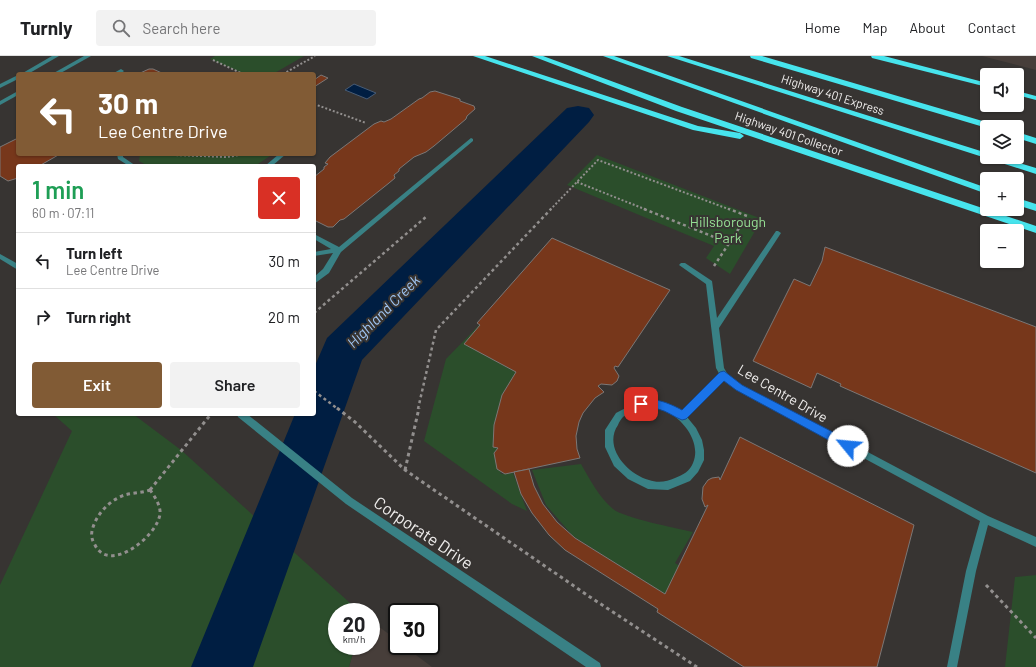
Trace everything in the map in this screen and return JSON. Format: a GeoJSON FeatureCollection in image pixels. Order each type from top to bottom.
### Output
{"type":"FeatureCollection","features":[{"type":"Feature","properties":{"kind":"highway"},"geometry":{"type":"LineString","coordinates":[[477,56],[696,128],[778,143]]}},
{"type":"Feature","properties":{"kind":"highway","name":"Highway 401 Collector"},"geometry":{"type":"LineString","coordinates":[[536,56],[679,109],[1036,230]]}},
{"type":"Feature","properties":{"kind":"highway"},"geometry":{"type":"LineString","coordinates":[[607,56],[980,189]]}},
{"type":"Feature","properties":{"kind":"highway","name":"Highway 401 Express"},"geometry":{"type":"LineString","coordinates":[[671,56],[980,154]]}},
{"type":"Feature","properties":{"kind":"highway","name":"Highway 401 Express"},"geometry":{"type":"LineString","coordinates":[[754,56],[980,123]]}},
{"type":"Feature","properties":{"kind":"highway"},"geometry":{"type":"LineString","coordinates":[[875,56],[980,83]]}},
{"type":"Feature","properties":{"kind":"highway"},"geometry":{"type":"LineString","coordinates":[[1024,95],[1036,98]]}},
{"type":"Feature","properties":{"kind":"highway"},"geometry":{"type":"LineString","coordinates":[[970,120],[980,122]]}},
{"type":"Feature","properties":{"kind":"highway"},"geometry":{"type":"LineString","coordinates":[[1024,133],[1036,136]]}},
{"type":"Feature","properties":{"kind":"highway"},"geometry":{"type":"LineString","coordinates":[[1024,137],[1036,141]]}},
{"type":"Feature","properties":{"kind":"highway"},"geometry":{"type":"LineString","coordinates":[[1011,164],[1036,172]]}},
{"type":"Feature","properties":{"kind":"highway"},"geometry":{"type":"LineString","coordinates":[[1024,204],[1036,208]]}},
{"type":"Feature","properties":{"kind":"street"},"geometry":{"type":"LineString","coordinates":[[28,72],[56,56]]}},
{"type":"Feature","properties":{"kind":"street"},"geometry":{"type":"LineString","coordinates":[[59,72],[88,56]]}},
{"type":"Feature","properties":{"kind":"street"},"geometry":{"type":"LineString","coordinates":[[0,86],[16,78]]}},
{"type":"Feature","properties":{"kind":"street"},"geometry":{"type":"LineString","coordinates":[[0,103],[16,95]]}},
{"type":"Feature","properties":{"kind":"street"},"geometry":{"type":"LineString","coordinates":[[316,280],[326,271],[339,250],[471,140]]}},
{"type":"Feature","properties":{"kind":"street"},"geometry":{"type":"LineString","coordinates":[[120,156],[120,158],[130,164]]}},
{"type":"Feature","properties":{"kind":"street"},"geometry":{"type":"LineString","coordinates":[[270,164],[280,156]]}},
{"type":"Feature","properties":{"kind":"street"},"geometry":{"type":"LineString","coordinates":[[714,329],[778,233]]}},
{"type":"Feature","properties":{"kind":"street"},"geometry":{"type":"LineString","coordinates":[[316,237],[339,250]]}},
{"type":"Feature","properties":{"kind":"street"},"geometry":{"type":"LineString","coordinates":[[316,254],[339,250]]}},
{"type":"Feature","properties":{"kind":"street"},"geometry":{"type":"LineString","coordinates":[[0,252],[3,258],[16,266]]}},
{"type":"Feature","properties":{"kind":"street"},"geometry":{"type":"LineString","coordinates":[[683,266],[709,283],[720,368],[724,375]]}},
{"type":"Feature","properties":{"kind":"street","name":"Lee Centre Drive"},"geometry":{"type":"LineString","coordinates":[[682,416],[724,375],[739,387],[985,519],[1036,542]]}},
{"type":"Feature","properties":{"kind":"street"},"geometry":{"type":"LineString","coordinates":[[641,404],[655,404],[669,408],[682,416],[692,427],[699,440],[700,454],[696,468],[687,477],[674,484],[659,486],[643,483],[629,476],[617,465],[610,452],[608,438],[610,426],[617,415],[634,406],[641,404]]}},
{"type":"Feature","properties":{"kind":"street","name":"Corporate Drive"},"geometry":{"type":"LineString","coordinates":[[243,416],[349,501],[596,667]]}},
{"type":"Feature","properties":{"kind":"street"},"geometry":{"type":"LineString","coordinates":[[952,667],[971,571],[985,519]]}},
{"type":"Feature","properties":{"kind":"path"},"geometry":{"type":"LineString","coordinates":[[287,72],[315,56]]}},
{"type":"Feature","properties":{"kind":"path"},"geometry":{"type":"LineString","coordinates":[[213,60],[239,72]]}},
{"type":"Feature","properties":{"kind":"path"},"geometry":{"type":"LineString","coordinates":[[316,105],[366,123]]}},
{"type":"Feature","properties":{"kind":"path"},"geometry":{"type":"LineString","coordinates":[[205,156],[233,156]]}},
{"type":"Feature","properties":{"kind":"path"},"geometry":{"type":"LineString","coordinates":[[405,470],[436,330],[598,160],[747,216],[714,266],[708,263]]}},
{"type":"Feature","properties":{"kind":"path"},"geometry":{"type":"LineString","coordinates":[[577,182],[729,243]]}},
{"type":"Feature","properties":{"kind":"path"},"geometry":{"type":"LineString","coordinates":[[316,311],[427,216]]}},
{"type":"Feature","properties":{"kind":"path"},"geometry":{"type":"LineString","coordinates":[[316,393],[355,422],[405,470],[590,597],[696,667]]}},
{"type":"Feature","properties":{"kind":"path"},"geometry":{"type":"LineString","coordinates":[[150,489],[159,505],[160,514],[154,532],[131,550],[123,553],[114,555],[104,553],[96,548],[92,530],[96,519],[103,509],[122,496],[150,489],[209,416]]}},
{"type":"Feature","properties":{"kind":"path"},"geometry":{"type":"LineString","coordinates":[[971,571],[994,591],[1036,638]]}},
{"type":"Feature","properties":{"kind":"shaded area"},"geometry":{"type":"Polygon","coordinates":[[[982,56],[1036,56],[1036,70],[982,56]]]}},
{"type":"Feature","properties":{"kind":"shaded area"},"geometry":{"type":"Polygon","coordinates":[[[380,628],[388,633],[388,655],[416,655],[432,667],[349,667],[352,655],[380,655],[380,628]]]}},
{"type":"Feature","properties":{"kind":"green space"},"geometry":{"type":"Polygon","coordinates":[[[215,56],[304,56],[276,72],[240,72],[210,59],[215,56]]]}},
{"type":"Feature","properties":{"kind":"green space","name":"Hillsborough Park"},"geometry":{"type":"Polygon","coordinates":[[[597,155],[762,219],[730,274],[706,258],[714,246],[567,185],[597,155]]]}},
{"type":"Feature","properties":{"kind":"green space"},"geometry":{"type":"Polygon","coordinates":[[[140,156],[270,156],[258,164],[144,164],[139,161],[140,156]]]}},
{"type":"Feature","properties":{"kind":"green space"},"geometry":{"type":"Polygon","coordinates":[[[479,325],[540,357],[503,447],[495,452],[501,474],[513,473],[527,511],[512,504],[424,441],[446,359],[479,325]]]}},
{"type":"Feature","properties":{"kind":"green space"},"geometry":{"type":"Polygon","coordinates":[[[55,416],[136,416],[181,450],[350,603],[328,603],[328,655],[352,655],[349,667],[0,667],[0,585],[72,431],[55,416]]]}},
{"type":"Feature","properties":{"kind":"green space"},"geometry":{"type":"Polygon","coordinates":[[[581,464],[599,494],[613,509],[628,516],[693,532],[675,563],[681,567],[667,596],[573,536],[546,505],[532,470],[581,464]]]}},
{"type":"Feature","properties":{"kind":"green space"},"geometry":{"type":"Polygon","coordinates":[[[1036,575],[1036,667],[1005,667],[1015,577],[1036,575]]]}},
{"type":"Feature","properties":{"kind":"water"},"geometry":{"type":"Polygon","coordinates":[[[354,84],[376,93],[367,99],[345,90],[354,84]]]}},
{"type":"Feature","properties":{"kind":"building"},"geometry":{"type":"Polygon","coordinates":[[[153,69],[160,72],[142,72],[153,69]]]}},
{"type":"Feature","properties":{"kind":"building"},"geometry":{"type":"Polygon","coordinates":[[[321,75],[328,78],[316,86],[316,79],[321,75]]]}},
{"type":"Feature","properties":{"kind":"building"},"geometry":{"type":"Polygon","coordinates":[[[435,91],[460,99],[460,101],[474,106],[475,109],[467,116],[466,119],[434,146],[426,152],[414,157],[399,169],[399,171],[394,175],[395,178],[333,227],[328,227],[316,221],[316,175],[328,164],[325,163],[330,157],[374,124],[391,119],[430,92],[435,91]]]}},
{"type":"Feature","properties":{"kind":"building"},"geometry":{"type":"Polygon","coordinates":[[[16,139],[16,156],[56,156],[42,164],[16,164],[16,179],[8,181],[0,176],[0,147],[16,139]]]}},
{"type":"Feature","properties":{"kind":"building"},"geometry":{"type":"Polygon","coordinates":[[[552,238],[670,290],[618,367],[615,366],[614,368],[619,376],[617,381],[612,385],[601,384],[598,386],[604,392],[595,398],[583,413],[579,422],[576,436],[577,449],[580,458],[505,474],[497,469],[494,453],[498,448],[493,447],[494,425],[502,395],[516,372],[464,344],[480,325],[477,323],[552,238]]]}},
{"type":"Feature","properties":{"kind":"building"},"geometry":{"type":"Polygon","coordinates":[[[825,247],[1036,327],[1036,473],[840,386],[841,384],[817,373],[811,388],[753,361],[794,279],[810,286],[822,261],[825,247]]]}},
{"type":"Feature","properties":{"kind":"building"},"geometry":{"type":"Polygon","coordinates":[[[740,437],[914,525],[877,667],[744,667],[657,612],[658,609],[565,550],[549,535],[532,513],[521,494],[514,472],[529,469],[534,486],[543,504],[557,522],[575,538],[665,594],[708,505],[705,507],[702,499],[703,487],[708,480],[712,478],[719,477],[720,480],[740,437]]]}},
{"type":"Feature","properties":{"kind":"waterway","name":"Highland Creek"},"geometry":{"type":"LineString","coordinates":[[222,667],[343,351],[578,115]]}},
{"type":"Feature","properties":{"kind":"route"},"geometry":{"type":"LineString","coordinates":[[641,404],[655,404],[669,408],[682,416],[724,375],[739,387],[848,446]]}}]}
